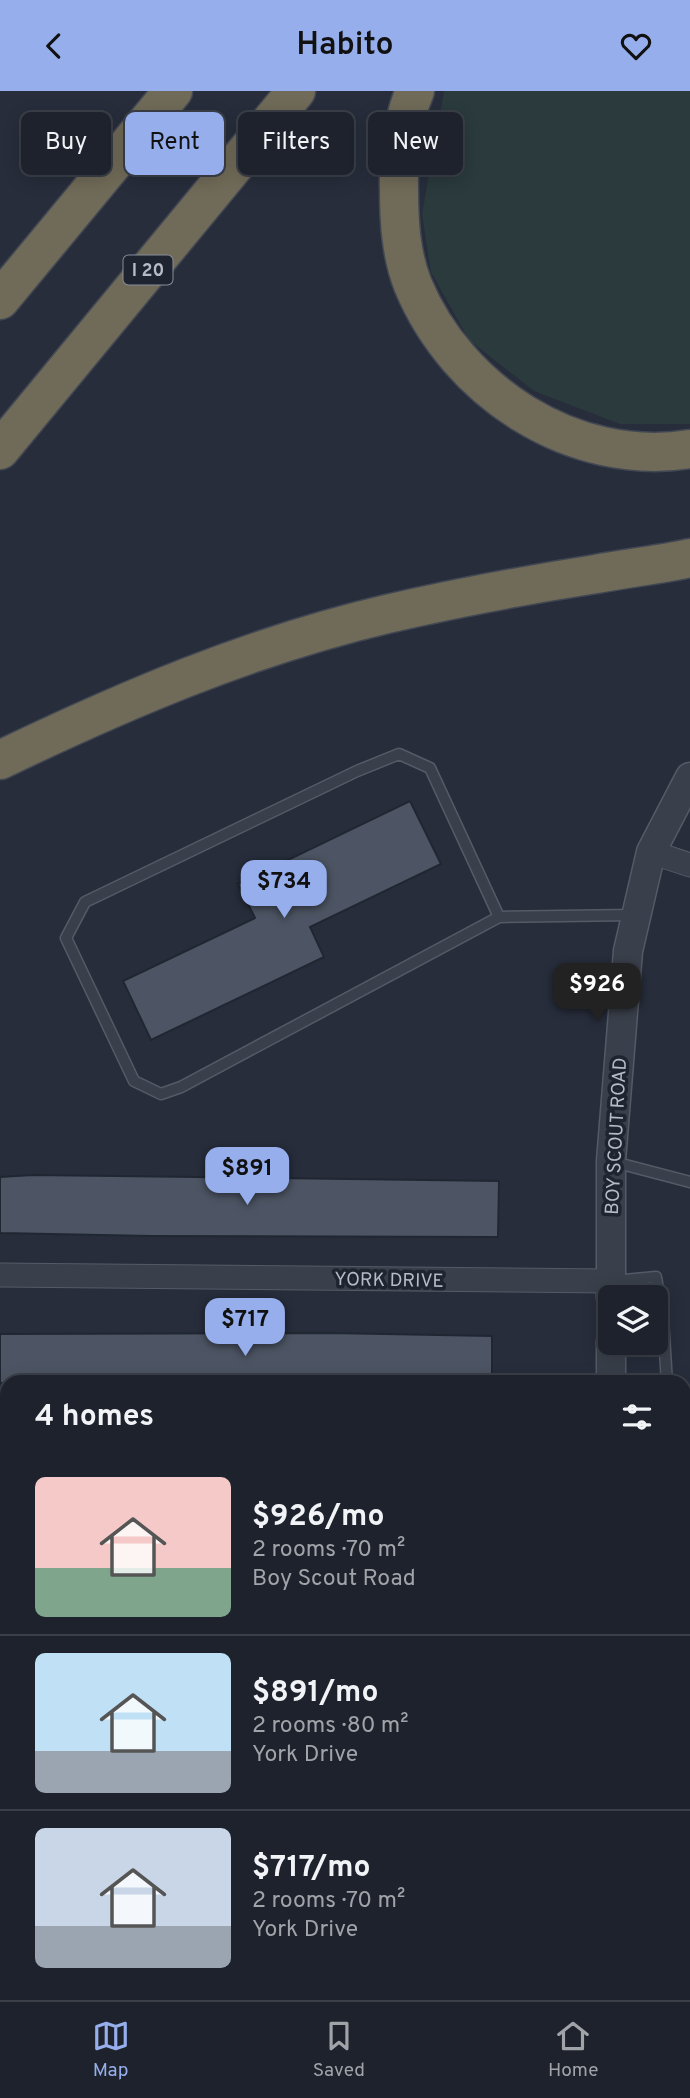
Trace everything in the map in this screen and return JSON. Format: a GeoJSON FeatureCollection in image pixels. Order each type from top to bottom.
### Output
{"type":"FeatureCollection","features":[{"type":"Feature","properties":{"kind":"highway"},"geometry":{"type":"LineString","coordinates":[[0,300],[173,91]]}},
{"type":"Feature","properties":{"kind":"highway","name":"I 20"},"geometry":{"type":"LineString","coordinates":[[0,450],[296,91]]}},
{"type":"Feature","properties":{"kind":"highway"},"geometry":{"type":"LineString","coordinates":[[415,91],[402,141],[398,176],[403,248],[412,283],[449,348],[493,394],[527,416],[562,433],[601,445],[643,451],[690,449]]}},
{"type":"Feature","properties":{"kind":"highway"},"geometry":{"type":"LineString","coordinates":[[0,760],[127,700],[271,646],[386,614],[542,583],[690,558]]}},
{"type":"Feature","properties":{"kind":"street","name":"BOY SCOUT ROAD"},"geometry":{"type":"LineString","coordinates":[[611,1285],[611,1161],[628,951],[651,852],[690,777]]}},
{"type":"Feature","properties":{"kind":"street"},"geometry":{"type":"LineString","coordinates":[[651,852],[690,865]]}},
{"type":"Feature","properties":{"kind":"street","name":"YORK DRIVE"},"geometry":{"type":"LineString","coordinates":[[0,1275],[598,1289]]}},
{"type":"Feature","properties":{"kind":"street"},"geometry":{"type":"LineString","coordinates":[[611,1355],[611,1375]]}},
{"type":"Feature","properties":{"kind":"lane"},"geometry":{"type":"LineString","coordinates":[[499,917],[430,768],[398,754],[85,901],[66,938],[134,1081],[161,1094],[181,1087],[499,917],[636,915]]}},
{"type":"Feature","properties":{"kind":"lane"},"geometry":{"type":"LineString","coordinates":[[611,1161],[690,1182]]}},
{"type":"Feature","properties":{"kind":"lane"},"geometry":{"type":"LineString","coordinates":[[626,1285],[656,1277],[657,1285]]}},
{"type":"Feature","properties":{"kind":"lane"},"geometry":{"type":"LineString","coordinates":[[665,1355],[666,1375]]}},
{"type":"Feature","properties":{"kind":"shaded area"},"geometry":{"type":"Polygon","coordinates":[[[444,91],[690,91],[690,424],[620,424],[534,391],[469,340],[431,272],[422,214],[429,175],[463,175],[463,112],[440,112],[444,91]]]}},
{"type":"Feature","properties":{"kind":"building"},"geometry":{"type":"Polygon","coordinates":[[[410,801],[441,864],[310,927],[324,957],[151,1040],[123,981],[255,918],[238,884],[410,801]]]}},
{"type":"Feature","properties":{"kind":"building"},"geometry":{"type":"Polygon","coordinates":[[[33,1175],[499,1181],[498,1237],[0,1233],[0,1177],[33,1175]]]}},
{"type":"Feature","properties":{"kind":"building"},"geometry":{"type":"Polygon","coordinates":[[[330,1333],[492,1336],[492,1375],[0,1375],[0,1334],[330,1333]]]}}]}
